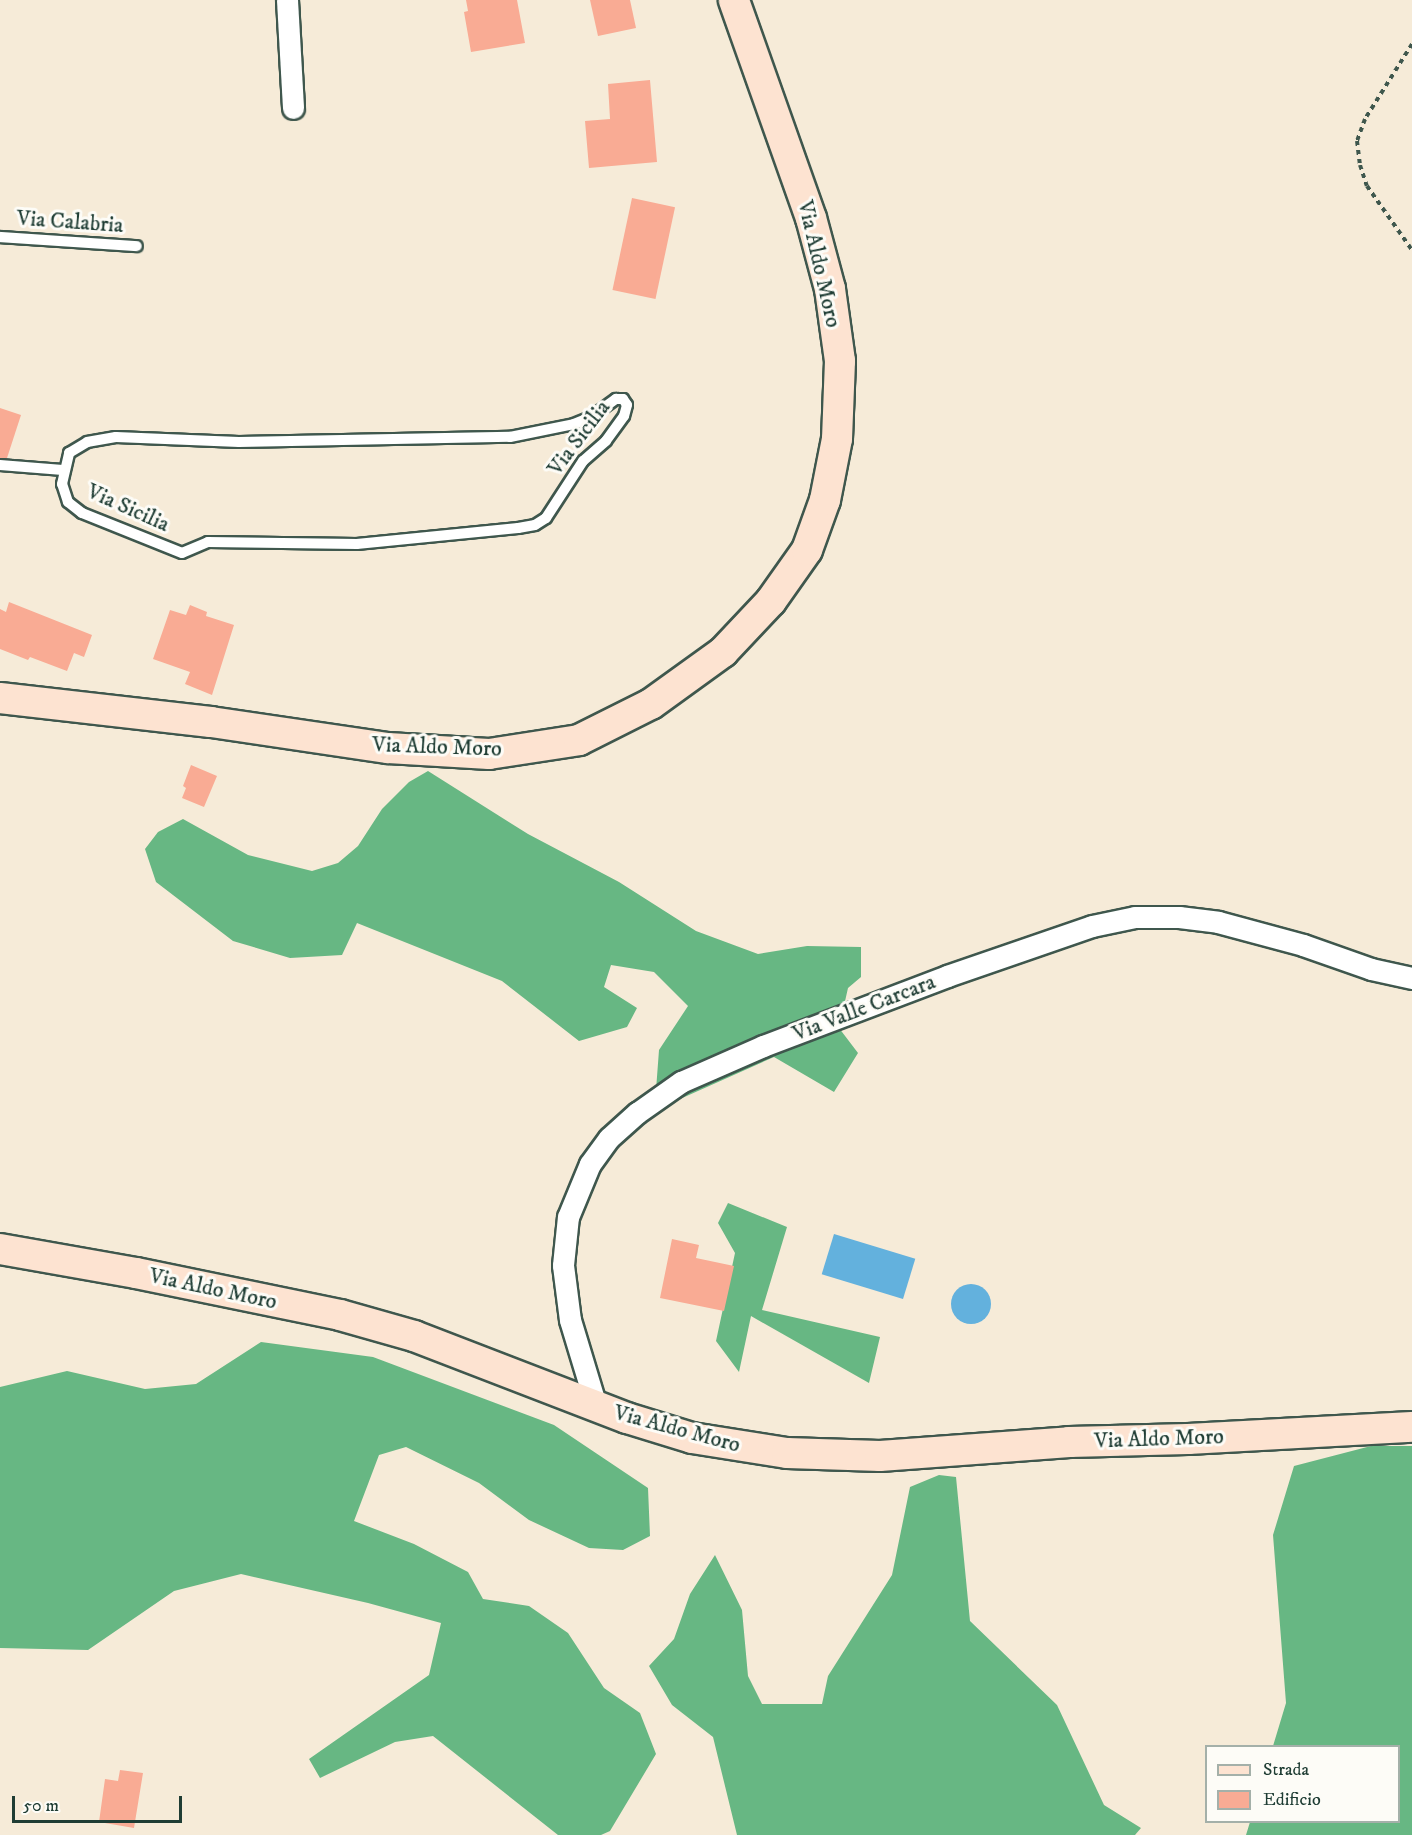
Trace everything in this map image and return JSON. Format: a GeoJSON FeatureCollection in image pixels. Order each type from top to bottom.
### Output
{"type":"FeatureCollection","features":[{"type":"Feature","properties":{"kind":"main road","name":"Via Aldo Moro"},"geometry":{"type":"LineString","coordinates":[[0,698],[211,722],[388,748],[489,754],[579,740],[651,704],[723,652],[771,601],[807,550],[825,500],[837,439],[840,361],[830,289],[811,218],[734,0]]}},
{"type":"Feature","properties":{"kind":"main road","name":"Via Aldo Moro"},"geometry":{"type":"LineString","coordinates":[[0,1249],[135,1273],[340,1315],[414,1336],[596,1406],[692,1438],[731,1446],[787,1453],[880,1456],[1069,1442],[1188,1439],[1412,1427]]}},
{"type":"Feature","properties":{"kind":"street"},"geometry":{"type":"LineString","coordinates":[[287,0],[293,108]]}},
{"type":"Feature","properties":{"kind":"street","name":"Via Valle Carcara"},"geometry":{"type":"LineString","coordinates":[[596,1406],[570,1320],[563,1265],[568,1217],[590,1164],[609,1138],[637,1113],[681,1082],[763,1046],[947,976],[1092,926],[1135,917],[1179,917],[1218,922],[1303,945],[1371,969],[1412,978]]}},
{"type":"Feature","properties":{"kind":"lane","name":"Via Calabria"},"geometry":{"type":"LineString","coordinates":[[0,237],[137,246]]}},
{"type":"Feature","properties":{"kind":"lane","name":"Via Sicilia"},"geometry":{"type":"LineString","coordinates":[[616,399],[623,399],[627,405],[624,416],[606,441],[583,461],[546,518],[535,525],[518,528],[451,532],[426,539],[357,543],[208,542],[182,553],[82,513],[68,502],[62,484],[63,470],[69,453],[87,442],[116,437],[239,442],[510,437],[574,424],[591,417],[616,399]]}},
{"type":"Feature","properties":{"kind":"lane","name":"Via Sicilia"},"geometry":{"type":"LineString","coordinates":[[0,465],[63,470]]}},
{"type":"Feature","properties":{"kind":"path"},"geometry":{"type":"LineString","coordinates":[[1412,44],[1365,119],[1357,141],[1360,165],[1367,186],[1412,250]]}},
{"type":"Feature","properties":{"kind":"green space"},"geometry":{"type":"Polygon","coordinates":[[[428,771],[528,834],[619,882],[696,931],[758,954],[807,946],[861,947],[861,977],[848,988],[839,1028],[858,1053],[834,1092],[774,1057],[680,1099],[656,1090],[659,1050],[688,1006],[654,972],[611,965],[604,987],[637,1008],[627,1027],[579,1041],[502,981],[357,923],[342,955],[290,958],[233,941],[156,882],[145,849],[158,832],[183,819],[248,855],[312,871],[338,863],[358,846],[382,809],[409,782],[428,771]]]}},
{"type":"Feature","properties":{"kind":"green space"},"geometry":{"type":"Polygon","coordinates":[[[728,1203],[787,1227],[762,1310],[880,1337],[869,1383],[751,1316],[739,1372],[716,1341],[735,1253],[718,1223],[728,1203]]]}},
{"type":"Feature","properties":{"kind":"green space"},"geometry":{"type":"Polygon","coordinates":[[[261,1342],[373,1357],[554,1425],[648,1488],[650,1536],[623,1550],[589,1548],[529,1520],[479,1483],[406,1447],[379,1455],[354,1521],[414,1544],[468,1572],[483,1599],[529,1606],[568,1633],[604,1688],[640,1713],[656,1754],[610,1831],[601,1835],[558,1835],[433,1736],[395,1742],[320,1778],[309,1759],[429,1675],[441,1623],[368,1603],[241,1574],[174,1591],[88,1650],[0,1648],[0,1387],[67,1371],[145,1389],[196,1384],[261,1342]]]}},
{"type":"Feature","properties":{"kind":"green space"},"geometry":{"type":"Polygon","coordinates":[[[1371,1446],[1412,1446],[1412,1835],[1246,1835],[1250,1823],[1400,1823],[1400,1745],[1273,1745],[1286,1703],[1273,1535],[1294,1466],[1371,1446]]]}},
{"type":"Feature","properties":{"kind":"green space"},"geometry":{"type":"Polygon","coordinates":[[[939,1475],[956,1477],[970,1621],[1057,1705],[1104,1805],[1141,1828],[1135,1835],[737,1835],[713,1737],[672,1705],[649,1666],[674,1639],[690,1594],[715,1555],[742,1610],[748,1676],[762,1704],[822,1704],[828,1676],[892,1575],[910,1487],[939,1475]]]}},
{"type":"Feature","properties":{"kind":"water"},"geometry":{"type":"Polygon","coordinates":[[[834,1234],[915,1259],[903,1299],[822,1274],[834,1234]]]}},
{"type":"Feature","properties":{"kind":"water"},"geometry":{"type":"Polygon","coordinates":[[[971,1284],[979,1285],[985,1290],[990,1296],[990,1312],[985,1318],[979,1323],[971,1324],[963,1323],[957,1318],[952,1312],[951,1304],[952,1296],[957,1290],[963,1285],[971,1284]]]}},
{"type":"Feature","properties":{"kind":"building"},"geometry":{"type":"Polygon","coordinates":[[[466,0],[517,0],[525,43],[471,52],[464,12],[468,11],[466,0]]]}},
{"type":"Feature","properties":{"kind":"building"},"geometry":{"type":"Polygon","coordinates":[[[590,0],[630,0],[636,28],[598,36],[590,0]]]}},
{"type":"Feature","properties":{"kind":"building"},"geometry":{"type":"Polygon","coordinates":[[[650,80],[657,162],[589,168],[585,121],[610,119],[608,84],[650,80]]]}},
{"type":"Feature","properties":{"kind":"building"},"geometry":{"type":"Polygon","coordinates":[[[632,198],[675,207],[655,299],[612,290],[632,198]]]}},
{"type":"Feature","properties":{"kind":"building"},"geometry":{"type":"Polygon","coordinates":[[[0,408],[21,415],[7,458],[0,458],[0,408]]]}},
{"type":"Feature","properties":{"kind":"building"},"geometry":{"type":"Polygon","coordinates":[[[9,602],[92,635],[84,657],[74,653],[67,671],[0,649],[0,609],[6,612],[9,602]]]}},
{"type":"Feature","properties":{"kind":"building"},"geometry":{"type":"Polygon","coordinates":[[[190,605],[207,612],[206,616],[234,625],[212,695],[185,684],[190,672],[153,659],[170,610],[186,615],[190,605]]]}},
{"type":"Feature","properties":{"kind":"building"},"geometry":{"type":"Polygon","coordinates":[[[191,765],[217,776],[204,807],[182,798],[186,788],[183,786],[191,765]]]}},
{"type":"Feature","properties":{"kind":"building"},"geometry":{"type":"Polygon","coordinates":[[[672,1239],[699,1245],[696,1258],[734,1266],[724,1311],[660,1298],[672,1239]]]}},
{"type":"Feature","properties":{"kind":"building"},"geometry":{"type":"Polygon","coordinates":[[[120,1770],[143,1773],[134,1828],[99,1822],[105,1779],[118,1781],[120,1770]]]}}]}
